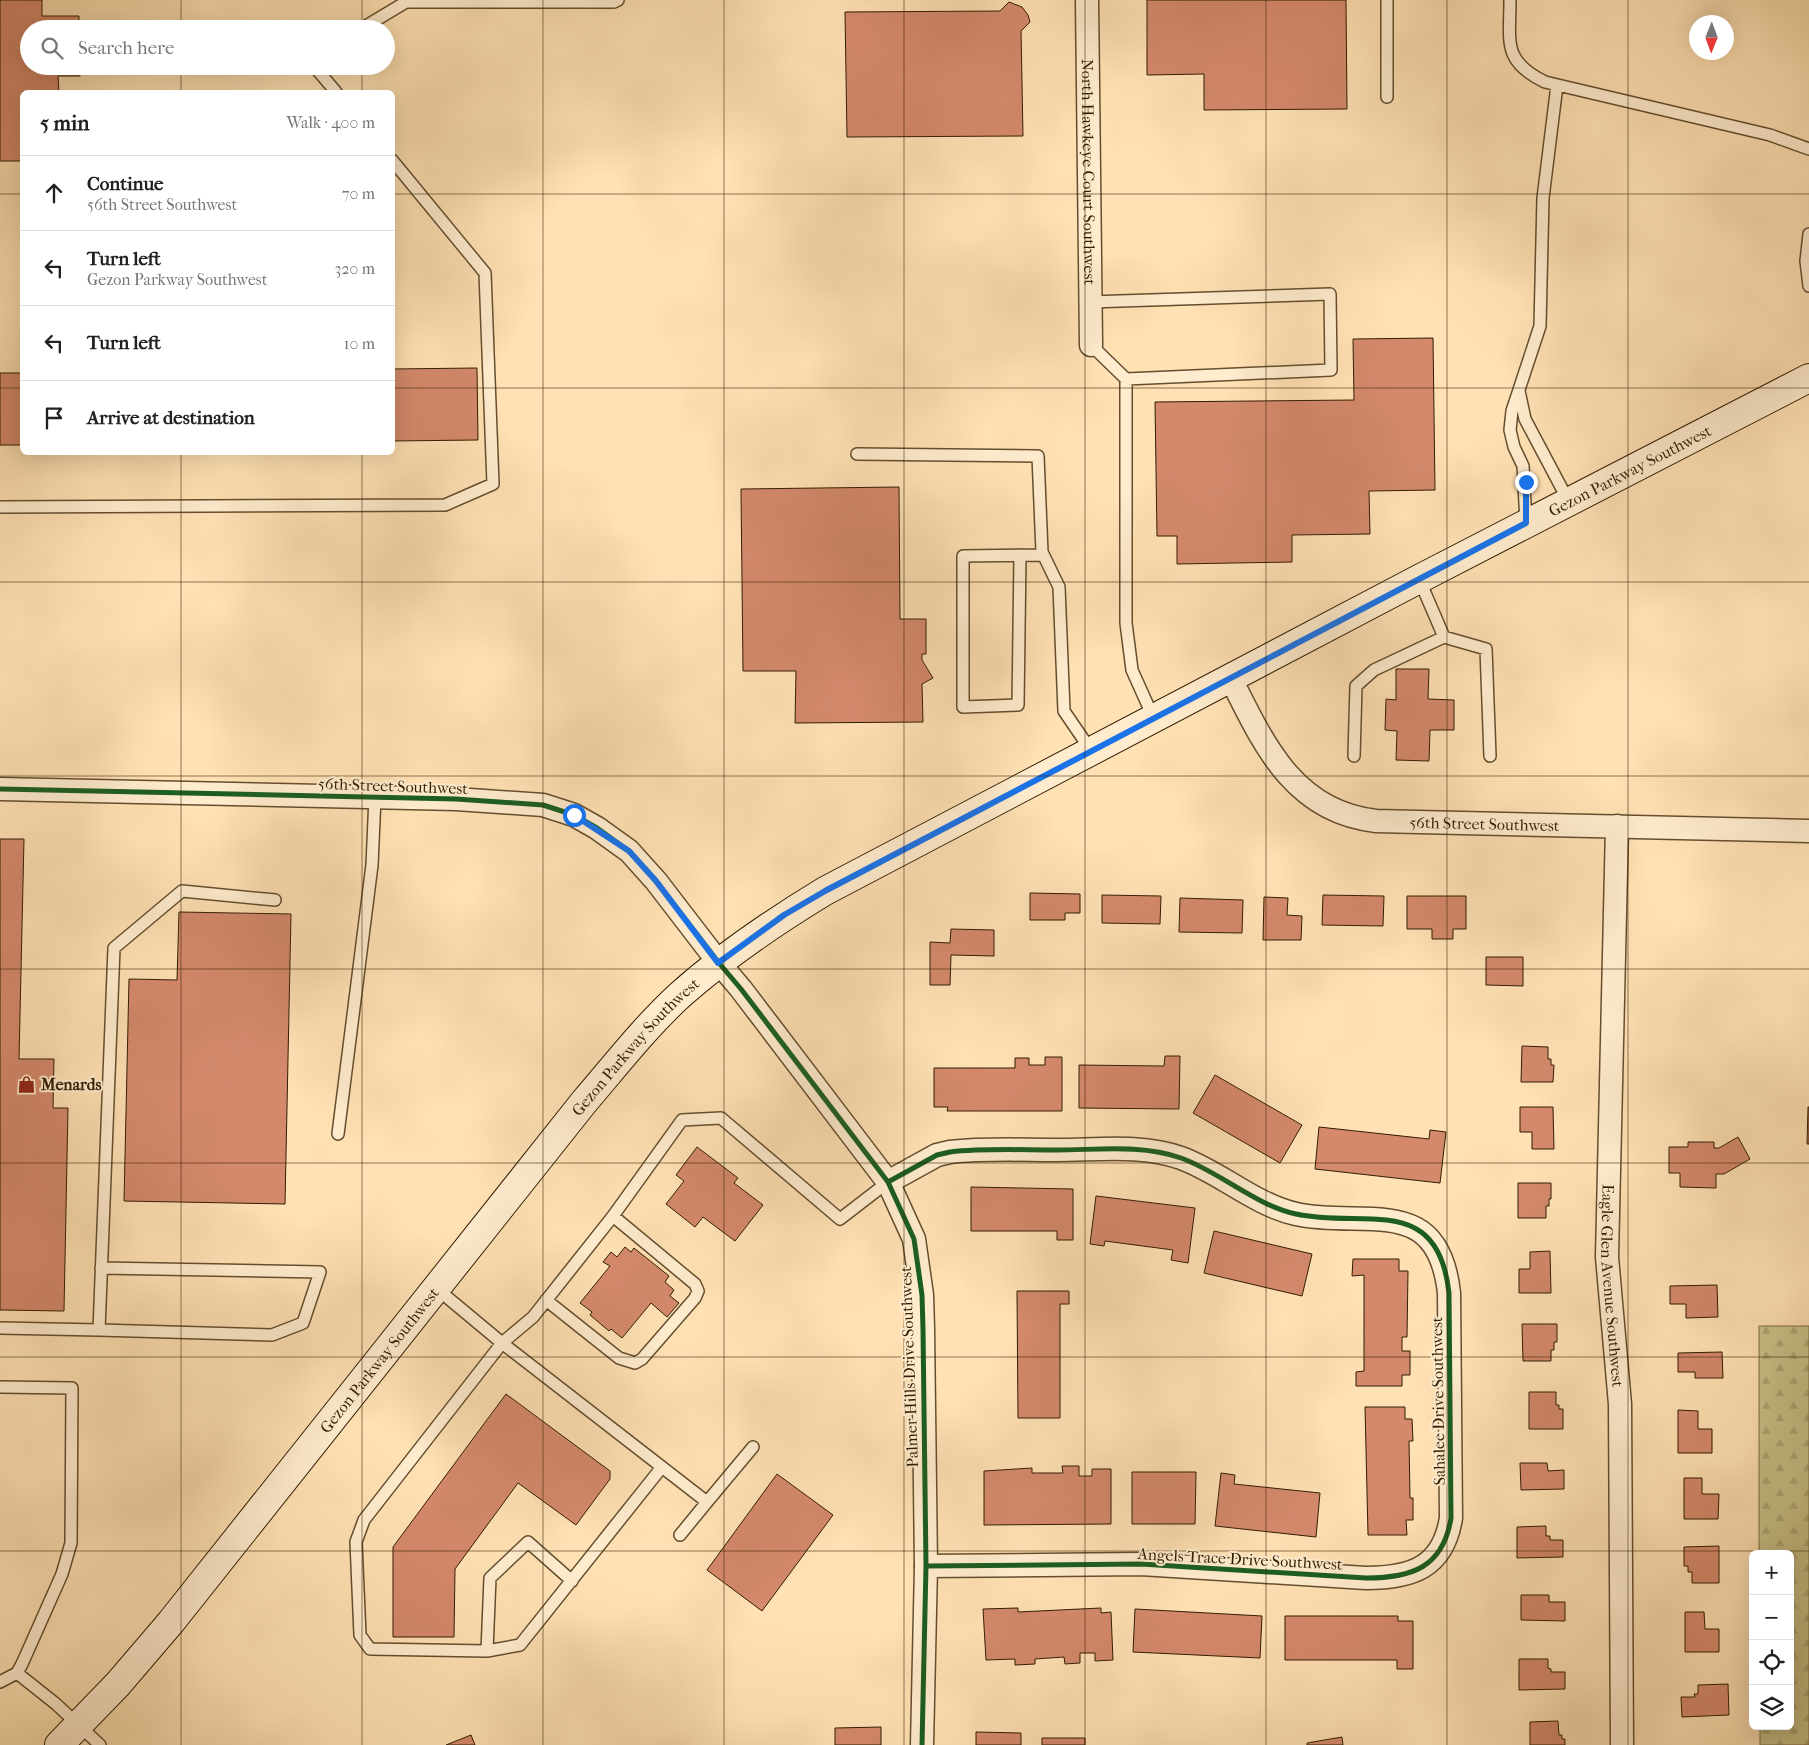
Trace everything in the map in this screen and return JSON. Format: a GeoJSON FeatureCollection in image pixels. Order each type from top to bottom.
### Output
{"type":"FeatureCollection","features":[{"type":"Feature","properties":{"kind":"main road","name":"Gezon Parkway Southwest"},"geometry":{"type":"LineString","coordinates":[[60,1745],[171,1622],[584,1102],[680,996],[718,963],[784,915],[825,891],[1526,523],[1809,378]]}},
{"type":"Feature","properties":{"kind":"street","name":"North Hawkeye Court Southwest"},"geometry":{"type":"LineString","coordinates":[[1087,0],[1091,345]]}},
{"type":"Feature","properties":{"kind":"street","name":"56th Street Southwest"},"geometry":{"type":"LineString","coordinates":[[1231,679],[1259,733],[1288,776],[1310,796],[1336,812],[1350,817],[1376,821],[1809,831]]}},
{"type":"Feature","properties":{"kind":"street","name":"56th Street Southwest"},"geometry":{"type":"LineString","coordinates":[[0,789],[543,804],[574,815],[629,851],[656,881],[718,963]]}},
{"type":"Feature","properties":{"kind":"street","name":"Eagle Glen Avenue Southwest"},"geometry":{"type":"LineString","coordinates":[[1617,826],[1607,1257],[1620,1404],[1622,1745]]}},
{"type":"Feature","properties":{"kind":"street","name":"Palmer Hills Drive Southwest"},"geometry":{"type":"LineString","coordinates":[[718,963],[741,989],[888,1182],[914,1239],[922,1295],[926,1566],[922,1745]]}},
{"type":"Feature","properties":{"kind":"street","name":"Sahalee Drive Southwest"},"geometry":{"type":"LineString","coordinates":[[888,1182],[938,1154],[950,1152],[1152,1150],[1194,1163],[1286,1211],[1312,1216],[1399,1221],[1420,1231],[1428,1238],[1443,1261],[1449,1293],[1451,1518],[1447,1538],[1441,1549],[1429,1563]]}},
{"type":"Feature","properties":{"kind":"street","name":"Angels Trace Drive Southwest"},"geometry":{"type":"LineString","coordinates":[[926,1566],[1141,1564],[1239,1572],[1383,1578],[1409,1574],[1429,1563]]}},
{"type":"Feature","properties":{"kind":"lane"},"geometry":{"type":"LineString","coordinates":[[376,20],[406,2],[614,2],[618,0]]}},
{"type":"Feature","properties":{"kind":"lane"},"geometry":{"type":"LineString","coordinates":[[1387,0],[1387,97]]}},
{"type":"Feature","properties":{"kind":"lane"},"geometry":{"type":"LineString","coordinates":[[1510,0],[1510,45],[1522,69],[1532,75],[1557,84],[1770,135],[1809,149]]}},
{"type":"Feature","properties":{"kind":"lane"},"geometry":{"type":"LineString","coordinates":[[322,75],[334,90]]}},
{"type":"Feature","properties":{"kind":"lane"},"geometry":{"type":"LineString","coordinates":[[1526,523],[1523,466],[1514,447],[1510,430],[1512,411],[1540,326],[1543,198],[1557,84]]}},
{"type":"Feature","properties":{"kind":"lane"},"geometry":{"type":"LineString","coordinates":[[0,507],[445,506],[493,484],[486,273],[395,164]]}},
{"type":"Feature","properties":{"kind":"lane"},"geometry":{"type":"LineString","coordinates":[[1809,234],[1806,261],[1809,286]]}},
{"type":"Feature","properties":{"kind":"lane"},"geometry":{"type":"LineString","coordinates":[[1090,302],[1330,294],[1331,370],[1126,378],[1091,345]]}},
{"type":"Feature","properties":{"kind":"lane"},"geometry":{"type":"LineString","coordinates":[[1126,378],[1126,624],[1132,670],[1154,719]]}},
{"type":"Feature","properties":{"kind":"lane"},"geometry":{"type":"LineString","coordinates":[[1519,391],[1528,426],[1569,502]]}},
{"type":"Feature","properties":{"kind":"lane"},"geometry":{"type":"LineString","coordinates":[[857,454],[1038,456],[1043,555],[1059,587],[1064,711],[1092,752]]}},
{"type":"Feature","properties":{"kind":"lane"},"geometry":{"type":"LineString","coordinates":[[1020,555],[1018,705],[963,707],[963,556],[1020,555],[1043,555]]}},
{"type":"Feature","properties":{"kind":"lane"},"geometry":{"type":"LineString","coordinates":[[1419,579],[1444,637]]}},
{"type":"Feature","properties":{"kind":"lane"},"geometry":{"type":"LineString","coordinates":[[1354,756],[1356,686],[1374,670],[1444,637],[1486,649],[1490,756]]}},
{"type":"Feature","properties":{"kind":"lane"},"geometry":{"type":"LineString","coordinates":[[338,1134],[372,865],[375,798]]}},
{"type":"Feature","properties":{"kind":"lane"},"geometry":{"type":"LineString","coordinates":[[99,1330],[114,948],[182,891],[275,900]]}},
{"type":"Feature","properties":{"kind":"lane"},"geometry":{"type":"LineString","coordinates":[[662,1467],[520,1645],[487,1651],[370,1649],[360,1635],[356,1542],[364,1520],[502,1343],[533,1317],[613,1216],[682,1120],[721,1118],[840,1219],[888,1182]]}},
{"type":"Feature","properties":{"kind":"lane"},"geometry":{"type":"LineString","coordinates":[[546,1300],[619,1358],[635,1363],[642,1359],[695,1298],[698,1291],[695,1284],[613,1216]]}},
{"type":"Feature","properties":{"kind":"lane"},"geometry":{"type":"LineString","coordinates":[[0,1328],[272,1335],[303,1323],[320,1272],[101,1268]]}},
{"type":"Feature","properties":{"kind":"lane"},"geometry":{"type":"LineString","coordinates":[[436,1288],[502,1343],[707,1502]]}},
{"type":"Feature","properties":{"kind":"lane"},"geometry":{"type":"LineString","coordinates":[[0,1387],[72,1388],[71,1543],[62,1574],[17,1673],[0,1682]]}},
{"type":"Feature","properties":{"kind":"lane"},"geometry":{"type":"LineString","coordinates":[[680,1535],[753,1447]]}},
{"type":"Feature","properties":{"kind":"lane"},"geometry":{"type":"LineString","coordinates":[[487,1651],[490,1578],[528,1542],[572,1581]]}},
{"type":"Feature","properties":{"kind":"lane"},"geometry":{"type":"LineString","coordinates":[[17,1673],[100,1745]]}},
{"type":"Feature","properties":{"kind":"green space"},"geometry":{"type":"Polygon","coordinates":[[[1759,1326],[1809,1326],[1809,1745],[1760,1745],[1760,1730],[1794,1730],[1794,1550],[1759,1550],[1759,1326]]]}},
{"type":"Feature","properties":{"kind":"building"},"geometry":{"type":"Polygon","coordinates":[[[0,0],[42,0],[42,16],[79,16],[79,20],[20,20],[20,75],[80,76],[58,76],[59,90],[20,90],[20,161],[0,161],[0,0]]]}},
{"type":"Feature","properties":{"kind":"building"},"geometry":{"type":"Polygon","coordinates":[[[1147,0],[1346,0],[1347,109],[1204,110],[1204,74],[1147,75],[1147,0]]]}},
{"type":"Feature","properties":{"kind":"building"},"geometry":{"type":"Polygon","coordinates":[[[1009,2],[1022,7],[1028,15],[1030,22],[1021,31],[1023,136],[847,137],[845,12],[1000,11],[1009,2]]]}},
{"type":"Feature","properties":{"kind":"building"},"geometry":{"type":"Polygon","coordinates":[[[1433,338],[1435,490],[1369,491],[1370,534],[1292,535],[1292,562],[1177,564],[1177,536],[1157,536],[1155,402],[1354,400],[1353,339],[1433,338]]]}},
{"type":"Feature","properties":{"kind":"building"},"geometry":{"type":"Polygon","coordinates":[[[477,368],[478,440],[395,441],[395,369],[477,368]]]}},
{"type":"Feature","properties":{"kind":"building"},"geometry":{"type":"Polygon","coordinates":[[[0,373],[20,373],[20,445],[0,445],[0,373]]]}},
{"type":"Feature","properties":{"kind":"building"},"geometry":{"type":"Polygon","coordinates":[[[899,487],[900,619],[926,619],[926,654],[922,654],[922,660],[933,678],[922,684],[923,722],[795,723],[796,671],[743,671],[741,489],[899,487]]]}},
{"type":"Feature","properties":{"kind":"building"},"geometry":{"type":"Polygon","coordinates":[[[1396,669],[1429,669],[1428,699],[1454,700],[1454,730],[1430,730],[1429,761],[1396,760],[1397,731],[1385,730],[1386,699],[1396,700],[1396,669]]]}},
{"type":"Feature","properties":{"kind":"building","name":"Menards"},"geometry":{"type":"Polygon","coordinates":[[[0,839],[24,839],[19,1059],[54,1059],[53,1108],[68,1108],[64,1311],[0,1310],[0,839]]]}},
{"type":"Feature","properties":{"kind":"building"},"geometry":{"type":"Polygon","coordinates":[[[1030,893],[1080,894],[1080,913],[1065,913],[1065,920],[1030,920],[1030,893]]]}},
{"type":"Feature","properties":{"kind":"building"},"geometry":{"type":"Polygon","coordinates":[[[1102,895],[1161,896],[1160,924],[1102,923],[1102,895]]]}},
{"type":"Feature","properties":{"kind":"building"},"geometry":{"type":"Polygon","coordinates":[[[1323,895],[1384,896],[1383,926],[1322,925],[1323,895]]]}},
{"type":"Feature","properties":{"kind":"building"},"geometry":{"type":"Polygon","coordinates":[[[1407,896],[1466,896],[1466,929],[1453,929],[1453,939],[1432,939],[1432,929],[1407,929],[1407,896]]]}},
{"type":"Feature","properties":{"kind":"building"},"geometry":{"type":"Polygon","coordinates":[[[1264,897],[1288,898],[1287,915],[1302,916],[1301,940],[1263,940],[1264,897]]]}},
{"type":"Feature","properties":{"kind":"building"},"geometry":{"type":"Polygon","coordinates":[[[1180,898],[1243,900],[1242,933],[1179,932],[1180,898]]]}},
{"type":"Feature","properties":{"kind":"building"},"geometry":{"type":"Polygon","coordinates":[[[179,912],[291,914],[285,1204],[124,1201],[129,979],[177,980],[179,912]]]}},
{"type":"Feature","properties":{"kind":"building"},"geometry":{"type":"Polygon","coordinates":[[[951,929],[994,930],[994,956],[951,955],[950,985],[930,985],[930,942],[950,943],[951,929]]]}},
{"type":"Feature","properties":{"kind":"building"},"geometry":{"type":"Polygon","coordinates":[[[1486,957],[1523,957],[1523,986],[1486,985],[1486,957]]]}},
{"type":"Feature","properties":{"kind":"building"},"geometry":{"type":"Polygon","coordinates":[[[1522,1046],[1548,1047],[1548,1059],[1551,1059],[1551,1065],[1554,1065],[1553,1082],[1521,1082],[1522,1046]]]}},
{"type":"Feature","properties":{"kind":"building"},"geometry":{"type":"Polygon","coordinates":[[[1165,1056],[1180,1056],[1179,1109],[1079,1108],[1079,1065],[1164,1066],[1165,1056]]]}},
{"type":"Feature","properties":{"kind":"building"},"geometry":{"type":"Polygon","coordinates":[[[1045,1057],[1062,1057],[1062,1111],[947,1111],[948,1107],[934,1107],[934,1068],[1015,1068],[1015,1058],[1029,1058],[1029,1065],[1045,1065],[1045,1057]]]}},
{"type":"Feature","properties":{"kind":"building"},"geometry":{"type":"Polygon","coordinates":[[[1215,1075],[1302,1125],[1280,1163],[1193,1113],[1215,1075]]]}},
{"type":"Feature","properties":{"kind":"building"},"geometry":{"type":"Polygon","coordinates":[[[1520,1107],[1553,1107],[1554,1149],[1532,1149],[1532,1132],[1520,1132],[1520,1107]]]}},
{"type":"Feature","properties":{"kind":"building"},"geometry":{"type":"Polygon","coordinates":[[[1808,1107],[1809,1144],[1807,1144],[1808,1107]]]}},
{"type":"Feature","properties":{"kind":"building"},"geometry":{"type":"Polygon","coordinates":[[[1319,1127],[1429,1139],[1430,1130],[1446,1132],[1440,1183],[1315,1169],[1319,1127]]]}},
{"type":"Feature","properties":{"kind":"building"},"geometry":{"type":"Polygon","coordinates":[[[1738,1137],[1750,1159],[1724,1174],[1716,1174],[1716,1188],[1680,1187],[1680,1173],[1669,1173],[1669,1147],[1688,1147],[1688,1142],[1714,1142],[1714,1148],[1719,1148],[1738,1137]]]}},
{"type":"Feature","properties":{"kind":"building"},"geometry":{"type":"Polygon","coordinates":[[[697,1147],[738,1178],[734,1183],[763,1205],[735,1241],[703,1217],[695,1227],[666,1204],[684,1181],[676,1175],[697,1147]]]}},
{"type":"Feature","properties":{"kind":"building"},"geometry":{"type":"Polygon","coordinates":[[[1518,1183],[1551,1183],[1551,1199],[1549,1199],[1549,1206],[1546,1206],[1546,1218],[1518,1218],[1518,1183]]]}},
{"type":"Feature","properties":{"kind":"building"},"geometry":{"type":"Polygon","coordinates":[[[971,1187],[1073,1189],[1073,1240],[1057,1240],[1057,1231],[971,1231],[971,1187]]]}},
{"type":"Feature","properties":{"kind":"building"},"geometry":{"type":"Polygon","coordinates":[[[1096,1196],[1195,1208],[1188,1263],[1171,1260],[1173,1250],[1105,1241],[1104,1246],[1090,1244],[1096,1196]]]}},
{"type":"Feature","properties":{"kind":"building"},"geometry":{"type":"Polygon","coordinates":[[[1214,1231],[1312,1254],[1302,1296],[1204,1273],[1214,1231]]]}},
{"type":"Feature","properties":{"kind":"building"},"geometry":{"type":"Polygon","coordinates":[[[625,1247],[631,1252],[634,1248],[669,1276],[665,1282],[674,1290],[670,1296],[679,1303],[667,1317],[651,1303],[622,1338],[611,1329],[609,1331],[590,1315],[592,1312],[580,1303],[610,1266],[603,1262],[611,1252],[617,1257],[625,1247]]]}},
{"type":"Feature","properties":{"kind":"building"},"geometry":{"type":"Polygon","coordinates":[[[1550,1251],[1551,1293],[1519,1293],[1519,1269],[1530,1269],[1530,1252],[1550,1251]]]}},
{"type":"Feature","properties":{"kind":"building"},"geometry":{"type":"Polygon","coordinates":[[[1353,1259],[1399,1259],[1399,1271],[1408,1271],[1407,1337],[1402,1337],[1402,1351],[1410,1351],[1410,1375],[1402,1375],[1402,1386],[1356,1386],[1356,1372],[1364,1371],[1364,1275],[1352,1276],[1353,1259]]]}},
{"type":"Feature","properties":{"kind":"building"},"geometry":{"type":"Polygon","coordinates":[[[1717,1285],[1718,1317],[1686,1318],[1686,1304],[1670,1304],[1670,1286],[1717,1285]]]}},
{"type":"Feature","properties":{"kind":"building"},"geometry":{"type":"Polygon","coordinates":[[[1017,1291],[1069,1291],[1069,1304],[1060,1304],[1060,1418],[1018,1418],[1017,1291]]]}},
{"type":"Feature","properties":{"kind":"building"},"geometry":{"type":"Polygon","coordinates":[[[1522,1324],[1557,1324],[1557,1342],[1554,1342],[1554,1350],[1551,1350],[1551,1361],[1523,1361],[1522,1324]]]}},
{"type":"Feature","properties":{"kind":"building"},"geometry":{"type":"Polygon","coordinates":[[[1722,1352],[1723,1378],[1695,1378],[1695,1372],[1678,1372],[1678,1353],[1722,1352]]]}},
{"type":"Feature","properties":{"kind":"building"},"geometry":{"type":"Polygon","coordinates":[[[1529,1392],[1556,1392],[1556,1405],[1559,1405],[1559,1409],[1563,1409],[1563,1429],[1529,1429],[1529,1392]]]}},
{"type":"Feature","properties":{"kind":"building"},"geometry":{"type":"Polygon","coordinates":[[[506,1394],[610,1471],[610,1479],[576,1525],[518,1483],[455,1569],[454,1637],[393,1637],[393,1547],[506,1394]]]}},
{"type":"Feature","properties":{"kind":"building"},"geometry":{"type":"Polygon","coordinates":[[[1365,1407],[1405,1407],[1405,1419],[1412,1419],[1413,1441],[1409,1441],[1410,1498],[1413,1498],[1413,1520],[1406,1520],[1407,1535],[1368,1535],[1365,1407]]]}},
{"type":"Feature","properties":{"kind":"building"},"geometry":{"type":"Polygon","coordinates":[[[1678,1410],[1698,1411],[1698,1429],[1712,1429],[1712,1453],[1678,1453],[1678,1410]]]}},
{"type":"Feature","properties":{"kind":"building"},"geometry":{"type":"Polygon","coordinates":[[[1520,1463],[1547,1463],[1548,1471],[1564,1470],[1564,1489],[1521,1490],[1520,1463]]]}},
{"type":"Feature","properties":{"kind":"building"},"geometry":{"type":"Polygon","coordinates":[[[1062,1466],[1079,1466],[1079,1476],[1092,1476],[1092,1469],[1111,1469],[1111,1524],[984,1525],[984,1471],[1032,1468],[1032,1473],[1063,1473],[1062,1466]]]}},
{"type":"Feature","properties":{"kind":"building"},"geometry":{"type":"Polygon","coordinates":[[[1132,1472],[1196,1472],[1195,1524],[1132,1524],[1132,1472]]]}},
{"type":"Feature","properties":{"kind":"building"},"geometry":{"type":"Polygon","coordinates":[[[1221,1473],[1235,1475],[1234,1484],[1320,1493],[1316,1537],[1215,1526],[1221,1473]]]}},
{"type":"Feature","properties":{"kind":"building"},"geometry":{"type":"Polygon","coordinates":[[[777,1474],[833,1515],[762,1611],[707,1570],[777,1474]]]}},
{"type":"Feature","properties":{"kind":"building"},"geometry":{"type":"Polygon","coordinates":[[[1684,1478],[1702,1478],[1702,1494],[1719,1494],[1718,1519],[1684,1519],[1684,1478]]]}},
{"type":"Feature","properties":{"kind":"building"},"geometry":{"type":"Polygon","coordinates":[[[1546,1526],[1546,1536],[1550,1536],[1550,1540],[1563,1540],[1563,1557],[1517,1558],[1517,1527],[1546,1526]]]}},
{"type":"Feature","properties":{"kind":"building"},"geometry":{"type":"Polygon","coordinates":[[[1719,1546],[1719,1583],[1692,1583],[1692,1572],[1688,1572],[1688,1566],[1684,1566],[1684,1547],[1719,1546]]]}},
{"type":"Feature","properties":{"kind":"building"},"geometry":{"type":"Polygon","coordinates":[[[1521,1595],[1549,1595],[1549,1602],[1565,1602],[1565,1621],[1521,1620],[1521,1595]]]}},
{"type":"Feature","properties":{"kind":"building"},"geometry":{"type":"Polygon","coordinates":[[[1018,1608],[1018,1612],[1101,1608],[1101,1613],[1111,1612],[1113,1660],[1095,1661],[1095,1653],[1080,1653],[1080,1663],[1065,1664],[1064,1657],[1035,1659],[1035,1664],[1015,1665],[1015,1659],[986,1660],[983,1609],[1018,1608]]]}},
{"type":"Feature","properties":{"kind":"building"},"geometry":{"type":"Polygon","coordinates":[[[1135,1609],[1262,1616],[1260,1658],[1133,1652],[1135,1609]]]}},
{"type":"Feature","properties":{"kind":"building"},"geometry":{"type":"Polygon","coordinates":[[[1685,1612],[1704,1612],[1705,1629],[1719,1629],[1719,1652],[1685,1652],[1685,1612]]]}},
{"type":"Feature","properties":{"kind":"building"},"geometry":{"type":"Polygon","coordinates":[[[1285,1616],[1398,1616],[1398,1621],[1413,1621],[1413,1669],[1397,1669],[1397,1660],[1285,1660],[1285,1616]]]}},
{"type":"Feature","properties":{"kind":"building"},"geometry":{"type":"Polygon","coordinates":[[[1519,1659],[1548,1659],[1548,1668],[1551,1669],[1551,1672],[1565,1672],[1565,1689],[1519,1690],[1519,1659]]]}},
{"type":"Feature","properties":{"kind":"building"},"geometry":{"type":"Polygon","coordinates":[[[1728,1684],[1729,1715],[1682,1717],[1681,1697],[1695,1697],[1694,1694],[1698,1694],[1698,1685],[1728,1684]]]}},
{"type":"Feature","properties":{"kind":"building"},"geometry":{"type":"Polygon","coordinates":[[[1558,1721],[1559,1735],[1562,1735],[1562,1739],[1565,1739],[1565,1745],[1530,1745],[1530,1722],[1558,1721]]]}},
{"type":"Feature","properties":{"kind":"building"},"geometry":{"type":"Polygon","coordinates":[[[881,1727],[881,1745],[835,1745],[835,1728],[881,1727]]]}},
{"type":"Feature","properties":{"kind":"building"},"geometry":{"type":"Polygon","coordinates":[[[976,1732],[1021,1733],[1021,1745],[976,1745],[976,1732]]]}},
{"type":"Feature","properties":{"kind":"building"},"geometry":{"type":"Polygon","coordinates":[[[471,1735],[475,1745],[446,1745],[471,1735]]]}},
{"type":"Feature","properties":{"kind":"building"},"geometry":{"type":"Polygon","coordinates":[[[1342,1737],[1343,1745],[1307,1745],[1307,1743],[1342,1737]]]}},
{"type":"Feature","properties":{"kind":"building"},"geometry":{"type":"Polygon","coordinates":[[[1042,1738],[1085,1738],[1085,1745],[1042,1745],[1042,1738]]]}},
{"type":"Feature","properties":{"kind":"cycle path"},"geometry":{"type":"LineString","coordinates":[[0,789],[456,799],[543,805],[574,815],[597,828],[629,851],[656,881],[741,989],[888,1182],[914,1239],[922,1295],[923,1329],[926,1566],[922,1745]]}},
{"type":"Feature","properties":{"kind":"cycle path"},"geometry":{"type":"LineString","coordinates":[[888,1182],[937,1155],[950,1152],[1119,1149],[1151,1151],[1181,1158],[1195,1164],[1281,1210],[1322,1218],[1394,1221],[1414,1228],[1430,1240],[1442,1261],[1449,1293],[1451,1518],[1447,1535],[1441,1548],[1422,1567],[1397,1576],[1366,1578],[1141,1564],[926,1566]]}},
{"type":"Feature","properties":{"kind":"place","name":"Menards"},"geometry":{"type":"Point","coordinates":[27,1084]}},
{"type":"Feature","properties":{"kind":"route"},"geometry":{"type":"LineString","coordinates":[[574,815],[597,828],[629,851],[656,881],[718,963],[784,915],[825,891],[1526,523],[1526,482]]}}]}
